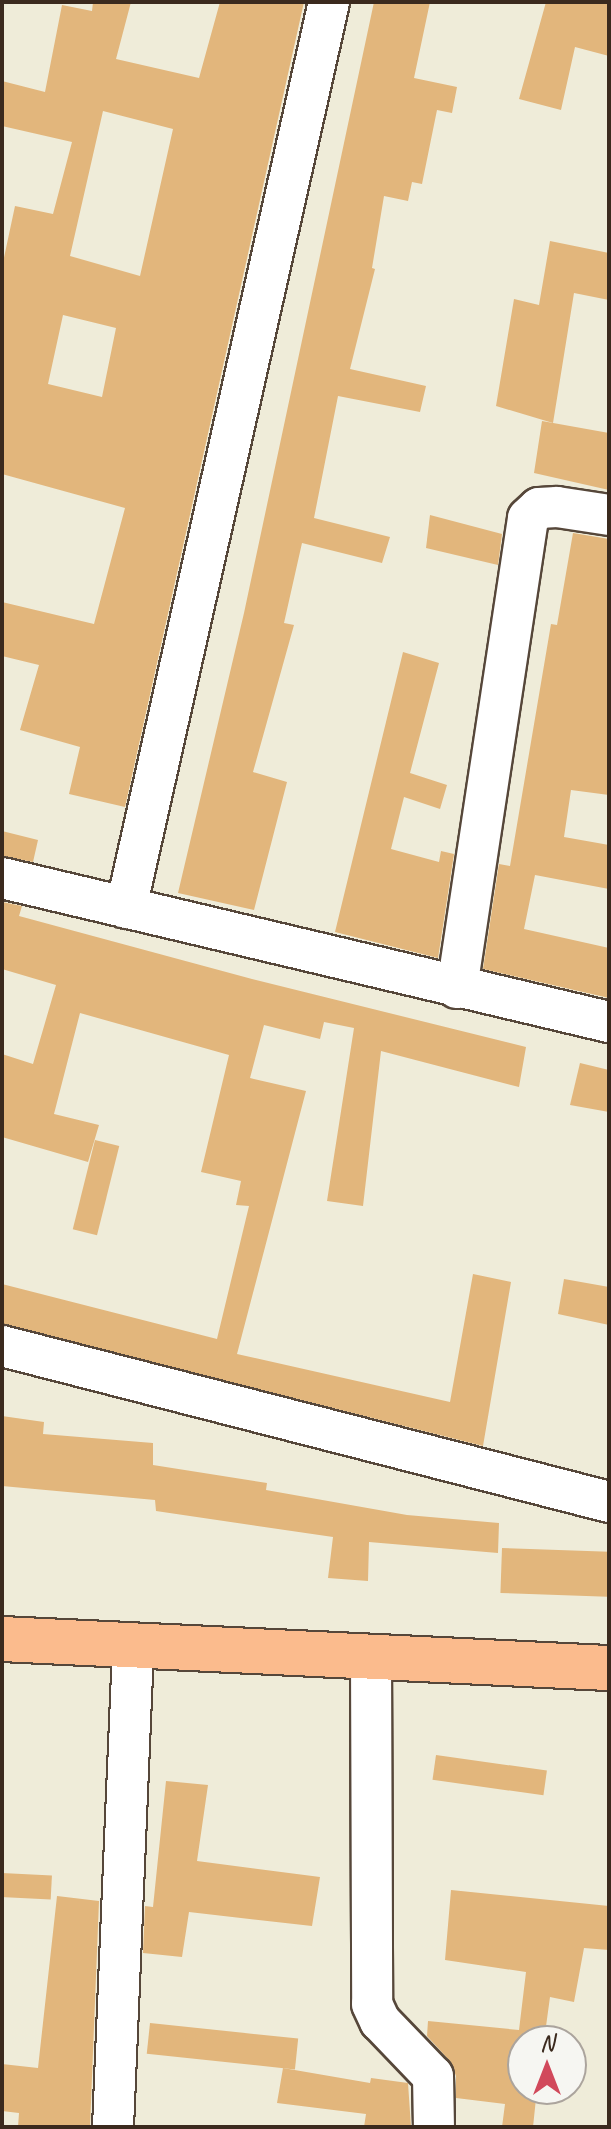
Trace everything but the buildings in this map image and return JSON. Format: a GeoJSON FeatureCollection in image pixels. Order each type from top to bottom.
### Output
{"type":"FeatureCollection","features":[{"type":"Feature","properties":{"kind":"main road"},"geometry":{"type":"LineString","coordinates":[[2,1639],[609,1668]]}},
{"type":"Feature","properties":{"kind":"street"},"geometry":{"type":"LineString","coordinates":[[126,908],[329,2]]}},
{"type":"Feature","properties":{"kind":"street"},"geometry":{"type":"LineString","coordinates":[[457,988],[528,518],[539,508],[557,507],[609,515]]}},
{"type":"Feature","properties":{"kind":"street"},"geometry":{"type":"LineString","coordinates":[[2,878],[609,1022]]}},
{"type":"Feature","properties":{"kind":"street"},"geometry":{"type":"LineString","coordinates":[[2,1346],[609,1502]]}},
{"type":"Feature","properties":{"kind":"street"},"geometry":{"type":"LineString","coordinates":[[113,2127],[133,1645]]}},
{"type":"Feature","properties":{"kind":"street"},"geometry":{"type":"LineString","coordinates":[[371,1657],[372,2004],[380,2021],[433,2076],[434,2127]]}}]}
